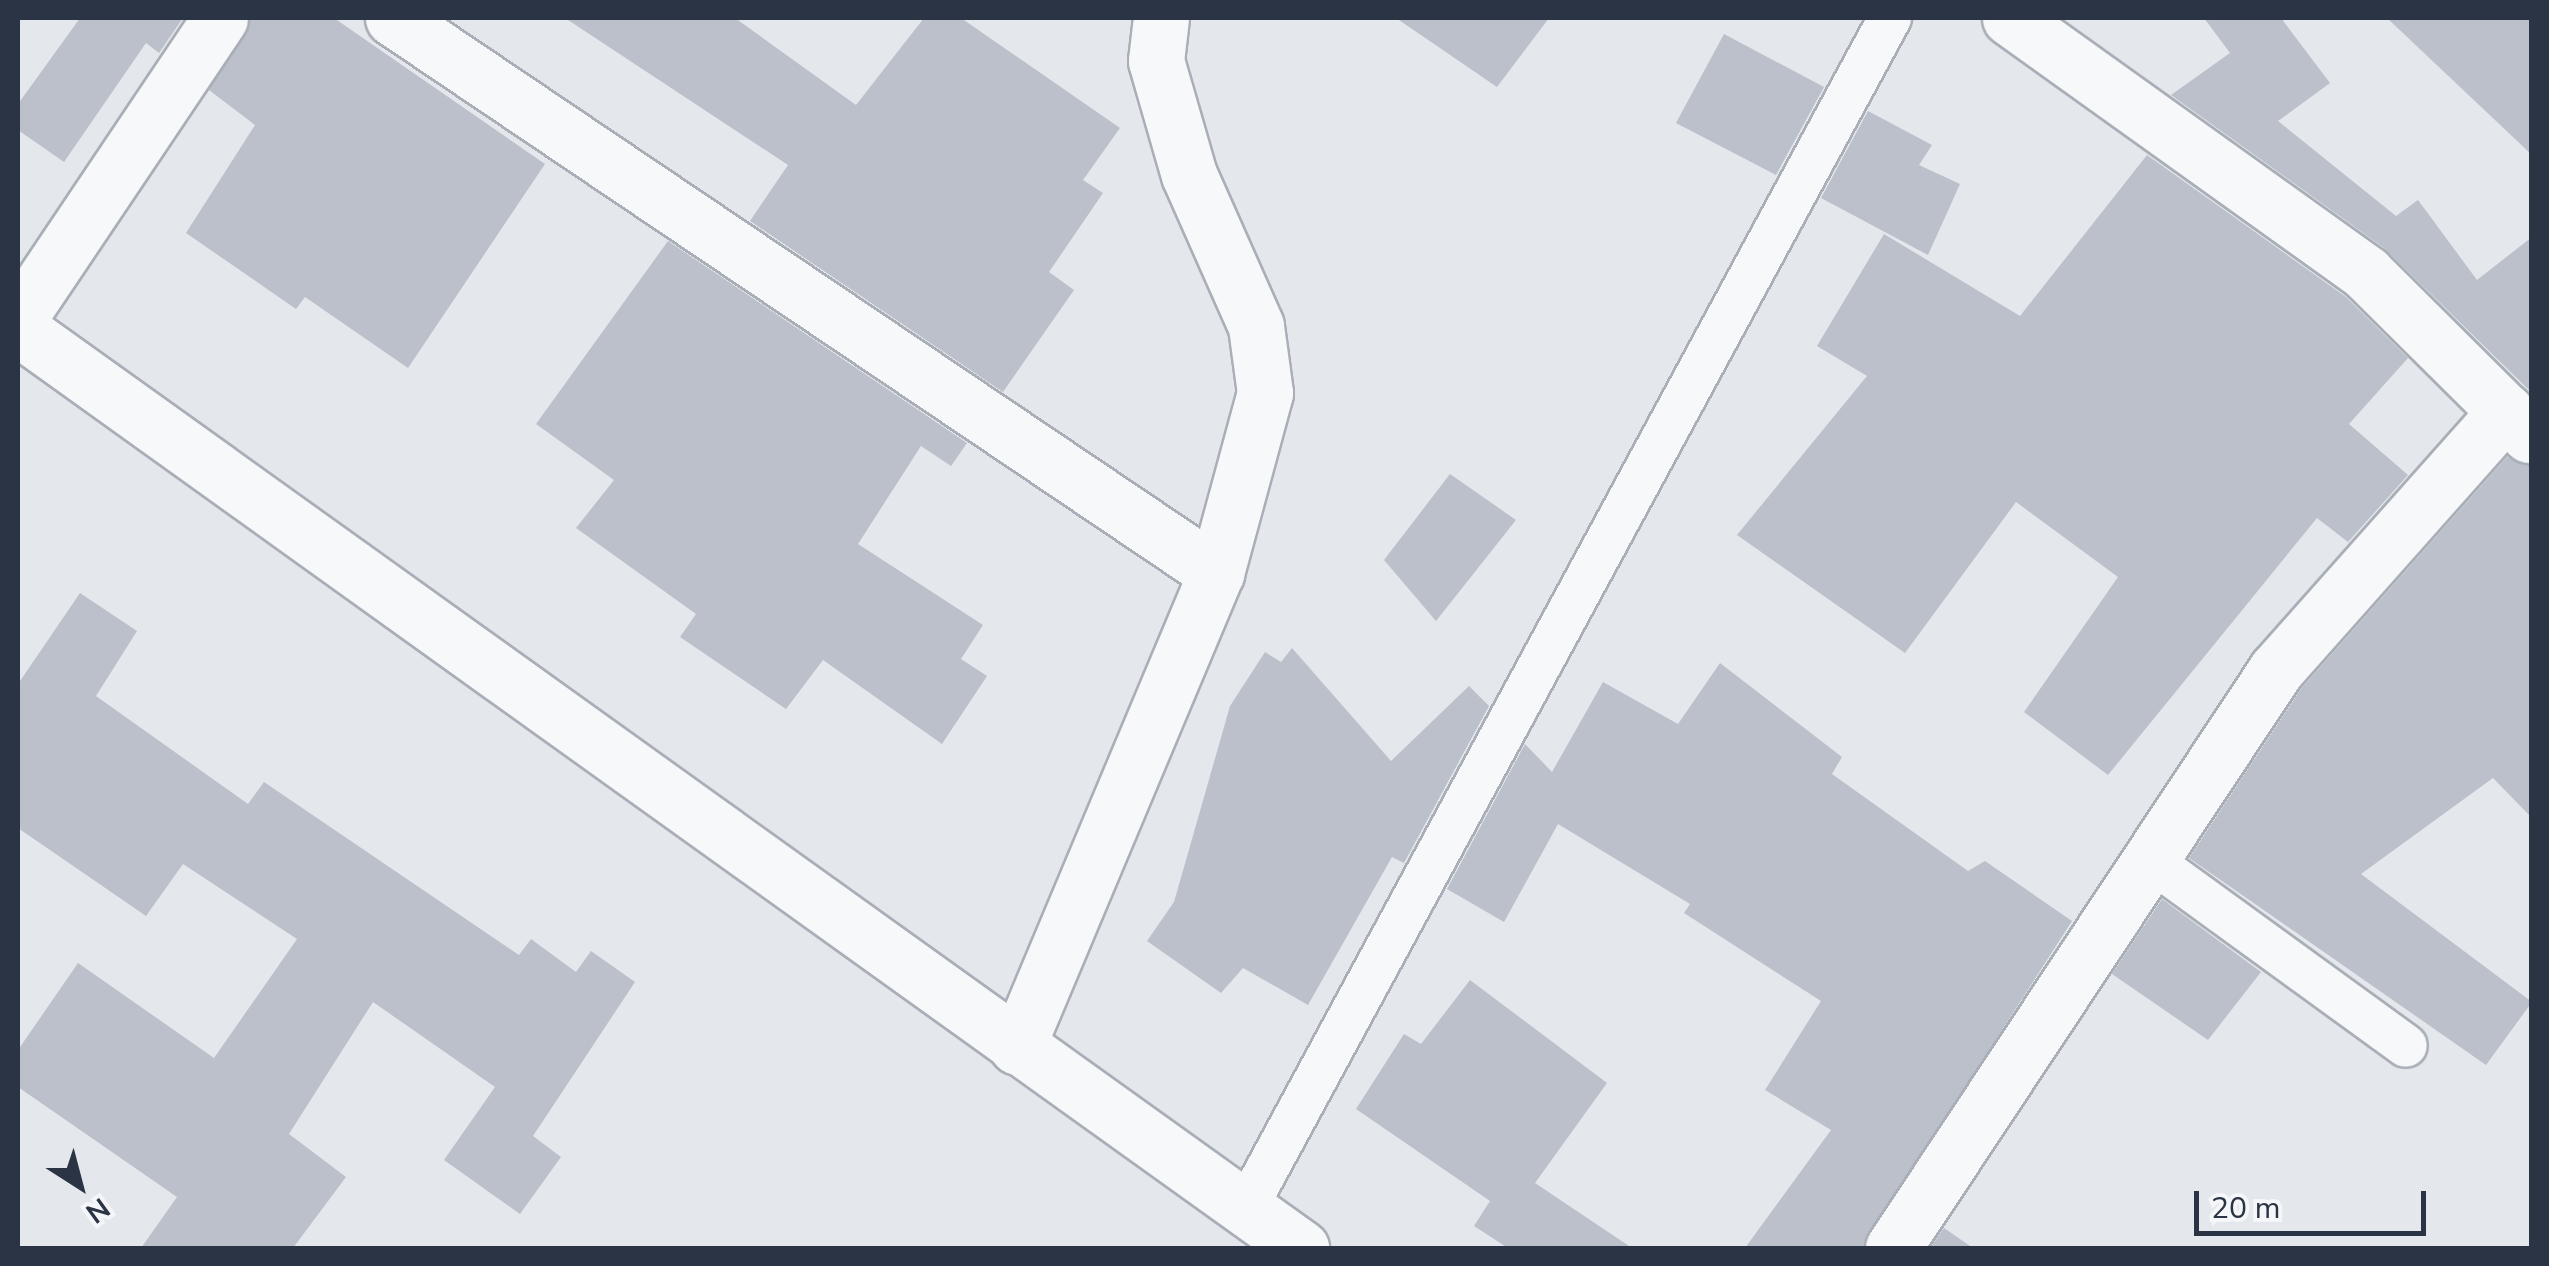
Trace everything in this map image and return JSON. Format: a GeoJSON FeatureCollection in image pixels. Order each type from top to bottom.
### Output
{"type":"FeatureCollection","features":[{"type":"Feature","properties":{"kind":"street"},"geometry":{"type":"LineString","coordinates":[[18,319],[220,18]]}},
{"type":"Feature","properties":{"kind":"street"},"geometry":{"type":"LineString","coordinates":[[393,18],[1216,573]]}},
{"type":"Feature","properties":{"kind":"street"},"geometry":{"type":"LineString","coordinates":[[1017,1046],[1216,573],[1266,392],[1256,326],[1190,175],[1156,60],[1161,18]]}},
{"type":"Feature","properties":{"kind":"street"},"geometry":{"type":"LineString","coordinates":[[1893,1248],[2146,857],[2276,670],[2519,424],[2366,273],[2010,18]]}},
{"type":"Feature","properties":{"kind":"street"},"geometry":{"type":"LineString","coordinates":[[18,328],[1301,1248]]}},
{"type":"Feature","properties":{"kind":"lane"},"geometry":{"type":"LineString","coordinates":[[1246,1208],[1890,18]]}},
{"type":"Feature","properties":{"kind":"lane"},"geometry":{"type":"LineString","coordinates":[[2146,857],[2406,1046]]}},
{"type":"Feature","properties":{"kind":"building"},"geometry":{"type":"Polygon","coordinates":[[[80,18],[183,18],[159,53],[146,43],[64,162],[18,130],[18,104],[80,18]]]}},
{"type":"Feature","properties":{"kind":"building"},"geometry":{"type":"Polygon","coordinates":[[[251,18],[334,18],[545,164],[408,368],[305,297],[296,309],[186,233],[255,125],[209,90],[251,18]]]}},
{"type":"Feature","properties":{"kind":"building"},"geometry":{"type":"Polygon","coordinates":[[[565,18],[735,18],[856,105],[924,18],[961,18],[1120,128],[1083,180],[1103,193],[1049,272],[1074,290],[1003,392],[750,221],[788,165],[565,18]]]}},
{"type":"Feature","properties":{"kind":"building"},"geometry":{"type":"Polygon","coordinates":[[[1396,18],[1549,18],[1497,87],[1396,18]]]}},
{"type":"Feature","properties":{"kind":"building"},"geometry":{"type":"Polygon","coordinates":[[[2204,18],[2281,18],[2330,83],[2278,121],[2396,216],[2418,200],[2477,280],[2532,237],[2532,393],[2384,248],[2171,95],[2230,53],[2204,18]]]}},
{"type":"Feature","properties":{"kind":"building"},"geometry":{"type":"Polygon","coordinates":[[[2387,18],[2532,18],[2532,155],[2387,18]]]}},
{"type":"Feature","properties":{"kind":"building"},"geometry":{"type":"Polygon","coordinates":[[[1724,34],[1824,87],[1776,175],[1676,123],[1724,34]]]}},
{"type":"Feature","properties":{"kind":"building"},"geometry":{"type":"Polygon","coordinates":[[[1868,111],[1932,145],[1919,165],[1960,184],[1928,255],[1821,198],[1868,111]]]}},
{"type":"Feature","properties":{"kind":"building"},"geometry":{"type":"Polygon","coordinates":[[[2147,155],[2346,297],[2408,358],[2349,424],[2408,475],[2348,542],[2317,518],[2108,775],[2024,712],[2118,577],[2016,502],[1905,653],[1737,535],[1867,376],[1817,346],[1884,234],[2020,316],[2147,155]]]}},
{"type":"Feature","properties":{"kind":"building"},"geometry":{"type":"Polygon","coordinates":[[[668,241],[967,443],[951,466],[921,446],[858,544],[983,625],[961,659],[987,676],[942,744],[823,660],[786,709],[680,637],[696,614],[576,528],[614,480],[536,424],[668,241]]]}},
{"type":"Feature","properties":{"kind":"building"},"geometry":{"type":"Polygon","coordinates":[[[2507,457],[2532,465],[2532,818],[2493,778],[2361,874],[2532,1002],[2486,1065],[2189,858],[2301,689],[2507,457]]]}},
{"type":"Feature","properties":{"kind":"building"},"geometry":{"type":"Polygon","coordinates":[[[1450,474],[1516,520],[1436,621],[1384,560],[1450,474]]]}},
{"type":"Feature","properties":{"kind":"building"},"geometry":{"type":"Polygon","coordinates":[[[80,593],[137,631],[96,696],[248,804],[264,782],[519,955],[531,939],[576,972],[591,951],[635,982],[533,1136],[561,1157],[520,1214],[444,1160],[495,1087],[373,1002],[289,1134],[346,1177],[293,1248],[141,1248],[177,1197],[18,1087],[18,1050],[78,963],[214,1058],[297,939],[183,864],[146,916],[18,828],[18,684],[80,593]]]}},
{"type":"Feature","properties":{"kind":"building"},"geometry":{"type":"Polygon","coordinates":[[[1292,648],[1391,761],[1469,686],[1489,706],[1404,863],[1392,857],[1308,1005],[1243,968],[1221,993],[1147,941],[1174,902],[1230,706],[1265,652],[1281,662],[1292,648]]]}},
{"type":"Feature","properties":{"kind":"building"},"geometry":{"type":"Polygon","coordinates":[[[1720,663],[1842,757],[1832,774],[1968,871],[1985,861],[2072,921],[1862,1248],[1745,1248],[1831,1130],[1765,1090],[1821,1001],[1684,913],[1690,904],[1558,824],[1504,922],[1447,889],[1525,744],[1552,772],[1603,682],[1678,724],[1720,663]]]}},
{"type":"Feature","properties":{"kind":"building"},"geometry":{"type":"Polygon","coordinates":[[[2162,899],[2261,972],[2208,1040],[2112,974],[2162,899]]]}},
{"type":"Feature","properties":{"kind":"building"},"geometry":{"type":"Polygon","coordinates":[[[1470,980],[1607,1083],[1535,1183],[1632,1248],[1508,1248],[1474,1226],[1490,1201],[1356,1109],[1404,1034],[1421,1044],[1470,980]]]}},
{"type":"Feature","properties":{"kind":"building"},"geometry":{"type":"Polygon","coordinates":[[[1944,1228],[1973,1248],[1930,1248],[1944,1228]]]}}]}
